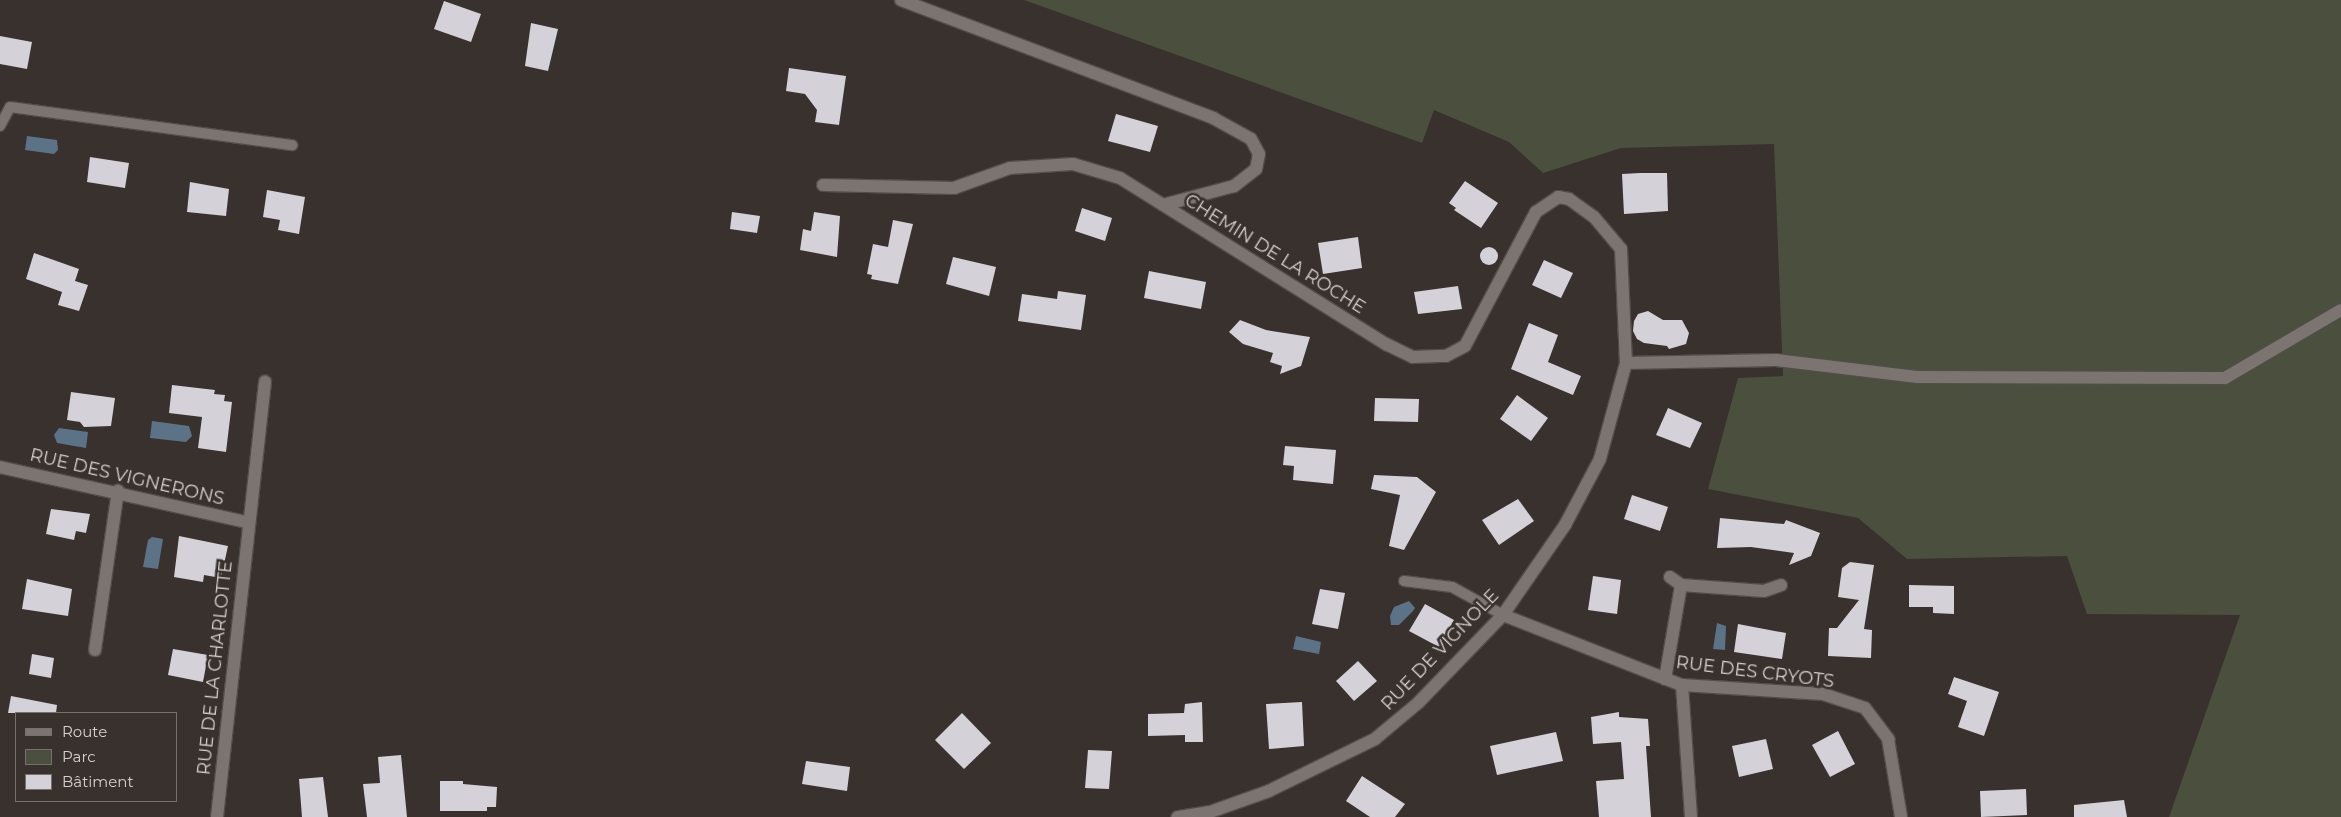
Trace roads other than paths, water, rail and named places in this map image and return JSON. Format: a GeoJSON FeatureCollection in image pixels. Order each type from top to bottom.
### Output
{"type":"FeatureCollection","features":[{"type":"Feature","properties":{"kind":"street","name":"CHEMIN DE LA ROCHE"},"geometry":{"type":"LineString","coordinates":[[901,0],[1213,118],[1251,139],[1259,154],[1256,169],[1234,186],[1163,205]]}},
{"type":"Feature","properties":{"kind":"street"},"geometry":{"type":"LineString","coordinates":[[823,185],[954,188],[1010,168],[1073,164],[1120,178],[1163,205]]}},
{"type":"Feature","properties":{"kind":"street","name":"CHEMIN DE LA ROCHE"},"geometry":{"type":"LineString","coordinates":[[1163,205],[1386,344],[1413,357],[1421,357],[1446,356],[1465,346],[1536,212],[1558,197],[1569,199],[1594,217],[1621,249],[1626,363]]}},
{"type":"Feature","properties":{"kind":"street"},"geometry":{"type":"LineString","coordinates":[[1626,363],[1776,360],[1917,377],[2225,378],[2341,310]]}},
{"type":"Feature","properties":{"kind":"street","name":"RUE DE VIGNOLE"},"geometry":{"type":"LineString","coordinates":[[1177,817],[1210,812],[1269,791],[1375,739],[1418,703],[1503,615],[1566,525],[1600,459],[1626,363]]}},
{"type":"Feature","properties":{"kind":"street","name":"RUE DE LA CHARLOTTE"},"geometry":{"type":"LineString","coordinates":[[217,817],[247,522],[265,382]]}},
{"type":"Feature","properties":{"kind":"street","name":"RUE DES VIGNERONS"},"geometry":{"type":"LineString","coordinates":[[0,467],[118,491],[247,522]]}},
{"type":"Feature","properties":{"kind":"street"},"geometry":{"type":"LineString","coordinates":[[95,650],[118,491]]}},
{"type":"Feature","properties":{"kind":"street"},"geometry":{"type":"LineString","coordinates":[[1670,578],[1681,585],[1764,591],[1781,585]]}},
{"type":"Feature","properties":{"kind":"street"},"geometry":{"type":"LineString","coordinates":[[1664,679],[1681,585]]}},
{"type":"Feature","properties":{"kind":"street","name":"RUE DES CRYOTS"},"geometry":{"type":"LineString","coordinates":[[1503,615],[1682,685],[1823,694],[1865,708],[1888,739],[1901,817]]}},
{"type":"Feature","properties":{"kind":"street"},"geometry":{"type":"LineString","coordinates":[[1682,685],[1690,817]]}},
{"type":"Feature","properties":{"kind":"lane"},"geometry":{"type":"LineString","coordinates":[[0,126],[10,107],[292,145]]}},
{"type":"Feature","properties":{"kind":"lane"},"geometry":{"type":"LineString","coordinates":[[1404,581],[1452,587],[1503,615]]}},
{"type":"Feature","properties":{"kind":"water"},"geometry":{"type":"Polygon","coordinates":[[[27,136],[57,140],[58,150],[54,154],[25,150],[27,136]]]}},
{"type":"Feature","properties":{"kind":"water"},"geometry":{"type":"Polygon","coordinates":[[[152,421],[189,426],[192,436],[186,442],[150,438],[152,421]]]}},
{"type":"Feature","properties":{"kind":"water"},"geometry":{"type":"Polygon","coordinates":[[[59,428],[88,432],[86,448],[57,443],[54,435],[59,428]]]}},
{"type":"Feature","properties":{"kind":"water"},"geometry":{"type":"Polygon","coordinates":[[[152,537],[163,539],[158,569],[143,567],[148,540],[152,537]]]}},
{"type":"Feature","properties":{"kind":"water"},"geometry":{"type":"Polygon","coordinates":[[[1409,601],[1415,608],[1413,611],[1399,625],[1391,625],[1390,616],[1394,607],[1409,601]]]}},
{"type":"Feature","properties":{"kind":"water"},"geometry":{"type":"Polygon","coordinates":[[[1717,623],[1726,626],[1725,650],[1713,649],[1717,623]]]}},
{"type":"Feature","properties":{"kind":"water"},"geometry":{"type":"Polygon","coordinates":[[[1296,636],[1321,642],[1319,654],[1293,649],[1296,636]]]}}]}
